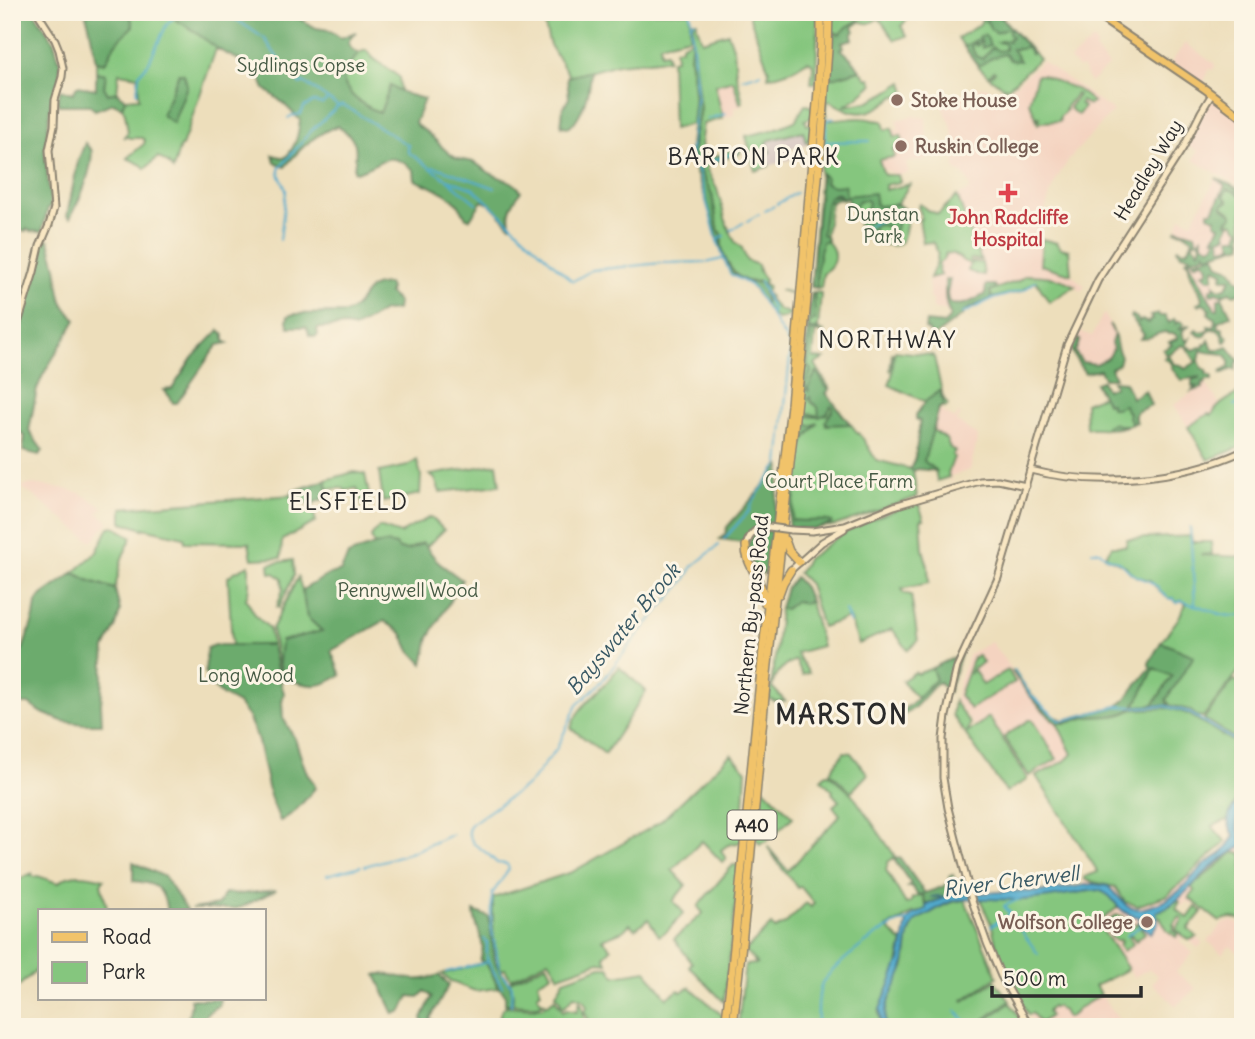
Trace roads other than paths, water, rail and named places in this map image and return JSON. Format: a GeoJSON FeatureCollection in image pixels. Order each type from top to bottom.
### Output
{"type":"FeatureCollection","features":[{"type":"Feature","properties":{"kind":"highway","name":"Northern By-pass Road"},"geometry":{"type":"LineString","coordinates":[[725,1027],[733,968],[762,649],[791,405],[814,149],[821,12]]}},
{"type":"Feature","properties":{"kind":"highway","name":"Northern By-pass Road"},"geometry":{"type":"LineString","coordinates":[[733,1027],[819,179],[829,12]]}},
{"type":"Feature","properties":{"kind":"highway"},"geometry":{"type":"LineString","coordinates":[[785,518],[787,547],[799,562]]}},
{"type":"Feature","properties":{"kind":"highway"},"geometry":{"type":"LineString","coordinates":[[746,546],[746,556],[762,586],[764,596],[762,649]]}},
{"type":"Feature","properties":{"kind":"highway"},"geometry":{"type":"LineString","coordinates":[[754,570],[760,576],[766,576],[774,555]]}},
{"type":"Feature","properties":{"kind":"highway"},"geometry":{"type":"LineString","coordinates":[[773,622],[781,589],[792,572]]}},
{"type":"Feature","properties":{"kind":"main road"},"geometry":{"type":"LineString","coordinates":[[12,343],[54,208],[49,150],[54,126],[55,100],[63,68],[55,40],[37,12]]}},
{"type":"Feature","properties":{"kind":"main road"},"geometry":{"type":"LineString","coordinates":[[1092,12],[1243,118]]}},
{"type":"Feature","properties":{"kind":"main road","name":"Headley Way"},"geometry":{"type":"LineString","coordinates":[[1030,1027],[1001,976],[972,901],[946,795],[943,739],[946,716],[957,667],[998,578],[1021,501],[1022,486],[1066,349],[1082,312],[1111,261],[1183,148],[1212,94]]}},
{"type":"Feature","properties":{"kind":"main road"},"geometry":{"type":"LineString","coordinates":[[1029,469],[1104,478],[1139,477],[1186,470],[1243,452]]}},
{"type":"Feature","properties":{"kind":"main road"},"geometry":{"type":"LineString","coordinates":[[792,572],[799,562],[822,542],[853,524],[894,506],[975,482],[998,480],[1022,486]]}},
{"type":"Feature","properties":{"kind":"main road"},"geometry":{"type":"LineString","coordinates":[[746,546],[752,533],[759,529],[769,527],[822,530],[853,524]]}},
{"type":"Feature","properties":{"kind":"main road"},"geometry":{"type":"LineString","coordinates":[[822,530],[822,542]]}},
{"type":"Feature","properties":{"kind":"water"},"geometry":{"type":"Polygon","coordinates":[[[1243,797],[1237,819],[1242,847],[1227,855],[1177,901],[1156,912],[1158,923],[1151,933],[1139,924],[1140,917],[1120,909],[1110,896],[1098,890],[1023,900],[954,901],[919,918],[912,926],[904,966],[887,1006],[886,1027],[881,1027],[880,1009],[900,960],[907,921],[926,909],[926,906],[941,899],[931,897],[1036,892],[1093,884],[1108,886],[1131,908],[1141,909],[1163,902],[1223,852],[1234,836],[1228,821],[1230,813],[1243,797]]]}},
{"type":"Feature","properties":{"kind":"waterway"},"geometry":{"type":"LineString","coordinates":[[137,93],[139,74],[148,64],[167,24],[179,12]]}},
{"type":"Feature","properties":{"kind":"waterway"},"geometry":{"type":"LineString","coordinates":[[202,12],[237,20],[265,39],[300,85],[305,83],[338,106],[343,105],[408,145],[408,152],[445,178],[474,189],[571,280]]}},
{"type":"Feature","properties":{"kind":"waterway","name":"Bayswater Brook"},"geometry":{"type":"LineString","coordinates":[[690,12],[697,94],[690,156],[697,167],[717,240],[730,274],[755,290],[791,347],[779,464],[749,511],[724,539]]}},
{"type":"Feature","properties":{"kind":"waterway"},"geometry":{"type":"LineString","coordinates":[[756,75],[761,73]]}},
{"type":"Feature","properties":{"kind":"waterway"},"geometry":{"type":"LineString","coordinates":[[742,78],[753,75]]}},
{"type":"Feature","properties":{"kind":"waterway"},"geometry":{"type":"LineString","coordinates":[[288,118],[301,114],[304,107],[314,102],[322,104],[327,100]]}},
{"type":"Feature","properties":{"kind":"waterway"},"geometry":{"type":"LineString","coordinates":[[280,240],[286,191],[279,169],[311,131],[337,107]]}},
{"type":"Feature","properties":{"kind":"waterway"},"geometry":{"type":"LineString","coordinates":[[707,119],[726,114]]}},
{"type":"Feature","properties":{"kind":"waterway"},"geometry":{"type":"LineString","coordinates":[[834,118],[827,120],[825,142],[870,141]]}},
{"type":"Feature","properties":{"kind":"waterway"},"geometry":{"type":"LineString","coordinates":[[709,162],[737,152]]}},
{"type":"Feature","properties":{"kind":"waterway"},"geometry":{"type":"LineString","coordinates":[[433,167],[495,188]]}},
{"type":"Feature","properties":{"kind":"waterway"},"geometry":{"type":"LineString","coordinates":[[447,179],[476,203]]}},
{"type":"Feature","properties":{"kind":"waterway"},"geometry":{"type":"LineString","coordinates":[[802,191],[806,189]]}},
{"type":"Feature","properties":{"kind":"waterway"},"geometry":{"type":"LineString","coordinates":[[777,204],[796,193]]}},
{"type":"Feature","properties":{"kind":"waterway"},"geometry":{"type":"LineString","coordinates":[[765,211],[774,206]]}},
{"type":"Feature","properties":{"kind":"waterway"},"geometry":{"type":"LineString","coordinates":[[747,221],[759,214]]}},
{"type":"Feature","properties":{"kind":"waterway"},"geometry":{"type":"LineString","coordinates":[[877,222],[887,214]]}},
{"type":"Feature","properties":{"kind":"waterway"},"geometry":{"type":"LineString","coordinates":[[731,230],[743,223]]}},
{"type":"Feature","properties":{"kind":"waterway"},"geometry":{"type":"LineString","coordinates":[[868,226],[874,223]]}},
{"type":"Feature","properties":{"kind":"waterway","name":"Bayswater Brook"},"geometry":{"type":"LineString","coordinates":[[717,242],[724,236]]}},
{"type":"Feature","properties":{"kind":"waterway"},"geometry":{"type":"LineString","coordinates":[[573,281],[592,270],[722,259]]}},
{"type":"Feature","properties":{"kind":"waterway"},"geometry":{"type":"LineString","coordinates":[[760,281],[773,311],[770,314]]}},
{"type":"Feature","properties":{"kind":"waterway"},"geometry":{"type":"LineString","coordinates":[[962,314],[990,300],[1024,290],[1036,281]]}},
{"type":"Feature","properties":{"kind":"waterway"},"geometry":{"type":"LineString","coordinates":[[1234,405],[1242,405]]}},
{"type":"Feature","properties":{"kind":"waterway"},"geometry":{"type":"LineString","coordinates":[[1243,407],[1238,410],[1243,412]]}},
{"type":"Feature","properties":{"kind":"waterway"},"geometry":{"type":"LineString","coordinates":[[1190,527],[1195,603]]}},
{"type":"Feature","properties":{"kind":"waterway","name":"Bayswater Brook"},"geometry":{"type":"LineString","coordinates":[[511,1005],[512,986],[500,972],[491,925],[492,894],[509,869],[507,864],[497,863],[473,843],[468,830],[471,824],[530,783],[557,748],[577,705],[602,681],[685,580],[693,566],[719,545]]}},
{"type":"Feature","properties":{"kind":"waterway"},"geometry":{"type":"LineString","coordinates":[[1092,551],[1100,551],[1106,557],[1119,562],[1177,603],[1182,600],[1225,615],[1243,615]]}},
{"type":"Feature","properties":{"kind":"waterway"},"geometry":{"type":"LineString","coordinates":[[845,610],[850,623]]}},
{"type":"Feature","properties":{"kind":"waterway"},"geometry":{"type":"LineString","coordinates":[[1014,670],[1031,695],[1059,720],[1117,706],[1165,706],[1188,712],[1243,746]]}},
{"type":"Feature","properties":{"kind":"waterway"},"geometry":{"type":"LineString","coordinates":[[365,866],[412,852],[453,834]]}},
{"type":"Feature","properties":{"kind":"waterway"},"geometry":{"type":"LineString","coordinates":[[327,875],[361,866]]}},
{"type":"Feature","properties":{"kind":"waterway","name":"River Cherwell"},"geometry":{"type":"LineString","coordinates":[[1019,899],[1004,906],[1038,954]]}},
{"type":"Feature","properties":{"kind":"waterway"},"geometry":{"type":"LineString","coordinates":[[1006,907],[1022,928]]}},
{"type":"Feature","properties":{"kind":"waterway"},"geometry":{"type":"LineString","coordinates":[[993,924],[1010,915]]}},
{"type":"Feature","properties":{"kind":"waterway"},"geometry":{"type":"LineString","coordinates":[[991,926],[1011,916]]}},
{"type":"Feature","properties":{"kind":"waterway"},"geometry":{"type":"LineString","coordinates":[[817,1027],[819,994],[827,976],[875,936],[908,921]]}},
{"type":"Feature","properties":{"kind":"waterway"},"geometry":{"type":"LineString","coordinates":[[1126,936],[1140,926]]}},
{"type":"Feature","properties":{"kind":"waterway"},"geometry":{"type":"LineString","coordinates":[[484,939],[487,942],[487,959],[502,987]]}},
{"type":"Feature","properties":{"kind":"waterway"},"geometry":{"type":"LineString","coordinates":[[446,972],[488,962]]}},
{"type":"Feature","properties":{"kind":"waterway"},"geometry":{"type":"LineString","coordinates":[[956,1011],[971,1027]]}},
{"type":"Feature","properties":{"kind":"place","name":"Stoke House"},"geometry":{"type":"Point","coordinates":[897,100]}},
{"type":"Feature","properties":{"kind":"place","name":"Ruskin College"},"geometry":{"type":"Point","coordinates":[901,146]}},
{"type":"Feature","properties":{"kind":"place","name":"John Radcliffe Hospital"},"geometry":{"type":"Point","coordinates":[1008,193]}},
{"type":"Feature","properties":{"kind":"place","name":"Wolfson College"},"geometry":{"type":"Point","coordinates":[1147,922]}},
{"type":"Feature","properties":{"kind":"district","name":"BARTON PARK"},"geometry":{"type":"Point","coordinates":[754,156]}},
{"type":"Feature","properties":{"kind":"district","name":"NORTHWAY"},"geometry":{"type":"Point","coordinates":[888,339]}},
{"type":"Feature","properties":{"kind":"district","name":"ELSFIELD"},"geometry":{"type":"Point","coordinates":[349,501]}},
{"type":"Feature","properties":{"kind":"district","name":"MARSTON"},"geometry":{"type":"Point","coordinates":[842,714]}},
{"type":"Feature","properties":{"kind":"park label","name":"Sydlings Copse"},"geometry":{"type":"Point","coordinates":[301,65]}},
{"type":"Feature","properties":{"kind":"park label","name":"Dunstan Park"},"geometry":{"type":"Point","coordinates":[883,225]}},
{"type":"Feature","properties":{"kind":"park label","name":"Court Place Farm"},"geometry":{"type":"Point","coordinates":[839,481]}},
{"type":"Feature","properties":{"kind":"park label","name":"Pennywell Wood"},"geometry":{"type":"Point","coordinates":[408,590]}},
{"type":"Feature","properties":{"kind":"park label","name":"Long Wood"},"geometry":{"type":"Point","coordinates":[246,675]}}]}
